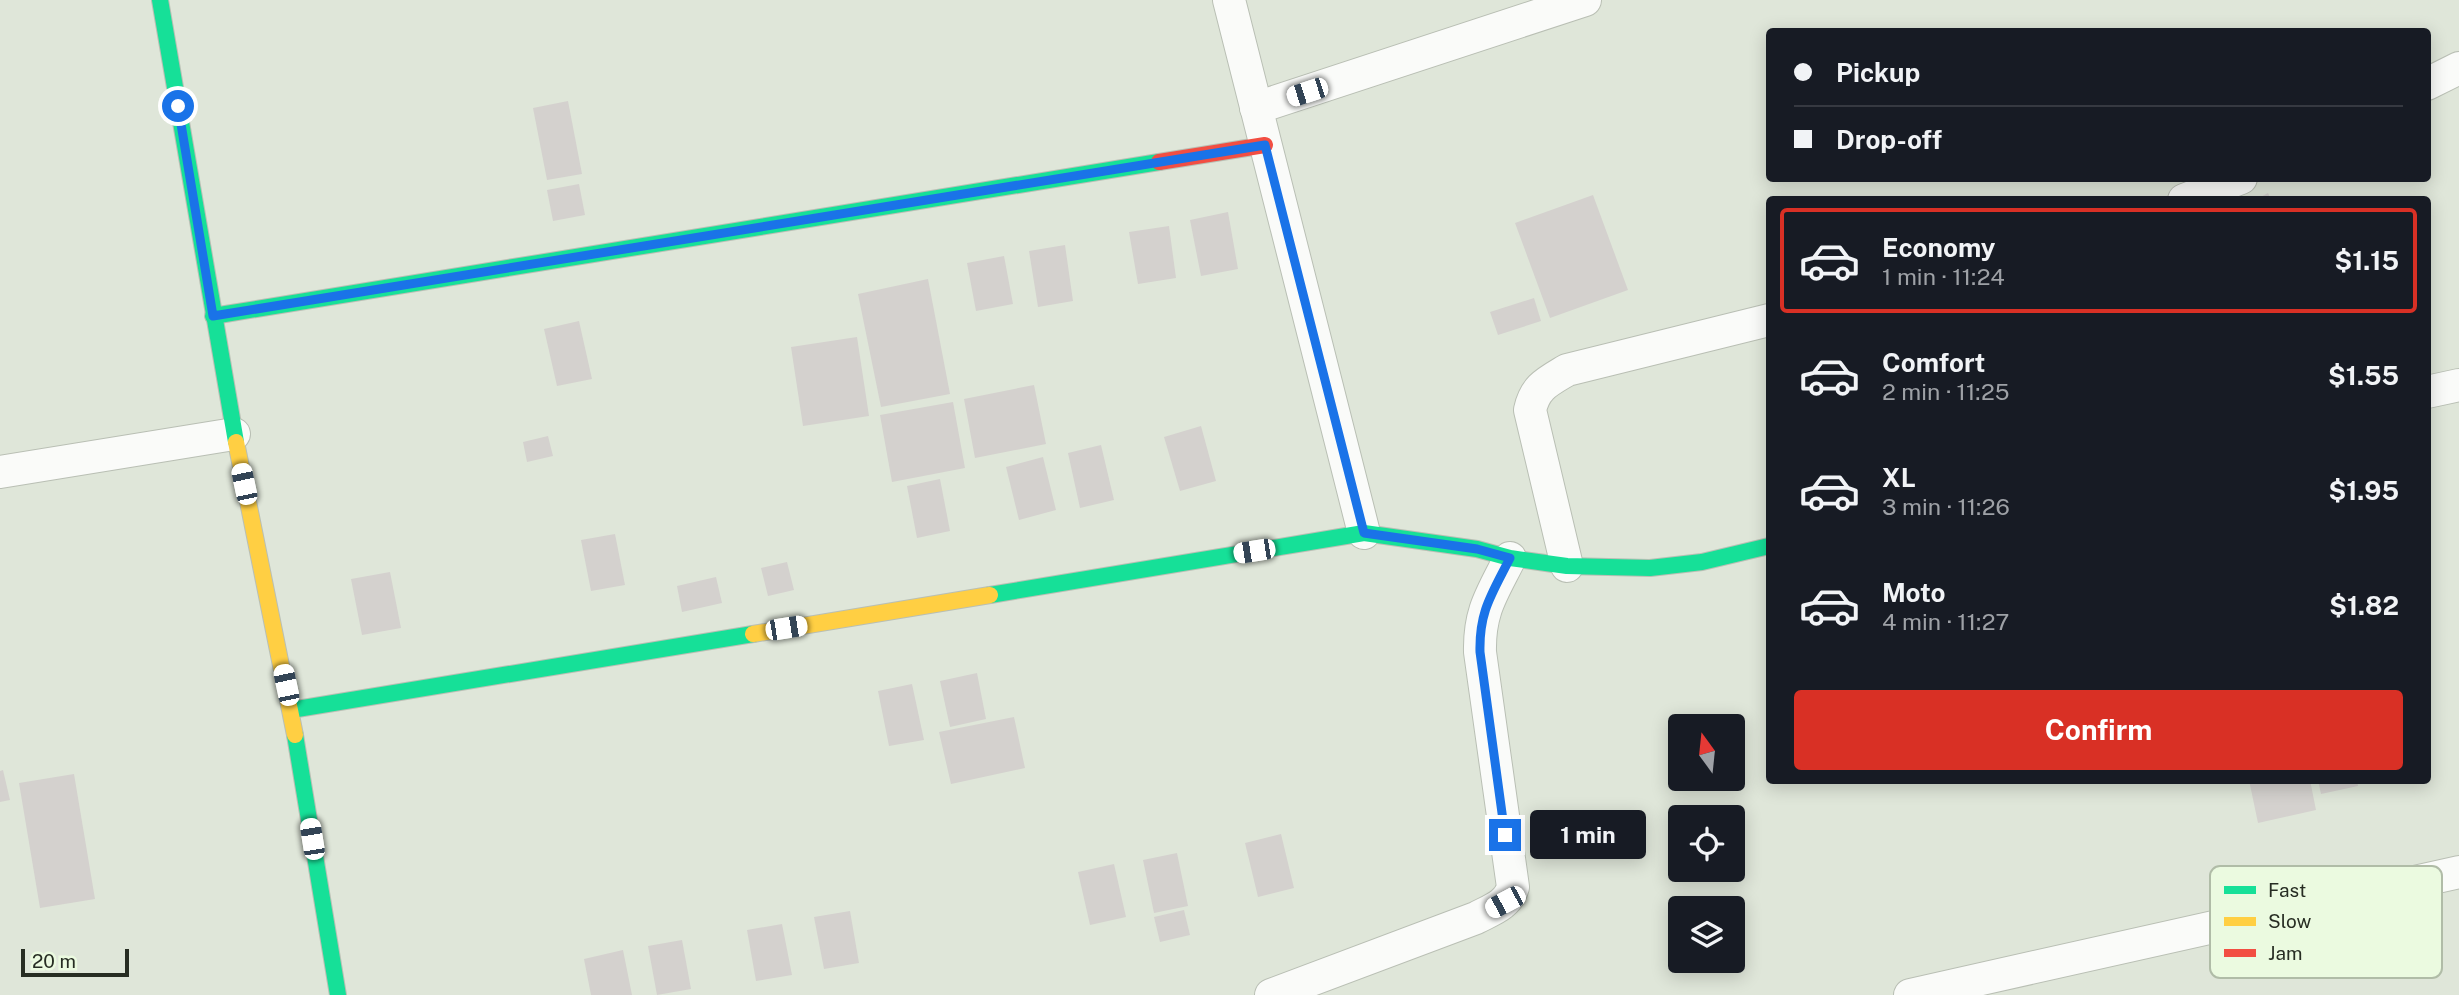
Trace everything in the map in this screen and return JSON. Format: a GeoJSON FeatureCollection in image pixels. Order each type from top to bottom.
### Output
{"type":"FeatureCollection","features":[{"type":"Feature","properties":{"kind":"street"},"geometry":{"type":"LineString","coordinates":[[160,0],[233,434],[291,710],[338,995]]}},
{"type":"Feature","properties":{"kind":"street"},"geometry":{"type":"LineString","coordinates":[[1229,0],[1364,533]]}},
{"type":"Feature","properties":{"kind":"street"},"geometry":{"type":"LineString","coordinates":[[1256,108],[1585,0]]}},
{"type":"Feature","properties":{"kind":"street"},"geometry":{"type":"LineString","coordinates":[[2431,82],[2459,68]]}},
{"type":"Feature","properties":{"kind":"street"},"geometry":{"type":"LineString","coordinates":[[213,316],[1265,145]]}},
{"type":"Feature","properties":{"kind":"street"},"geometry":{"type":"LineString","coordinates":[[2194,196],[2231,182]]}},
{"type":"Feature","properties":{"kind":"street"},"geometry":{"type":"LineString","coordinates":[[1567,566],[1530,410],[1533,395],[1567,370],[1766,321]]}},
{"type":"Feature","properties":{"kind":"street"},"geometry":{"type":"LineString","coordinates":[[2431,391],[2459,385]]}},
{"type":"Feature","properties":{"kind":"street"},"geometry":{"type":"LineString","coordinates":[[0,472],[233,434]]}},
{"type":"Feature","properties":{"kind":"street"},"geometry":{"type":"LineString","coordinates":[[291,710],[1364,533],[1477,549],[1510,558],[1567,566],[1650,568],[1702,562],[1766,547]]}},
{"type":"Feature","properties":{"kind":"street"},"geometry":{"type":"LineString","coordinates":[[1271,995],[1476,918],[1505,902],[1510,895],[1513,887],[1480,652],[1479,627],[1486,605],[1510,558]]}},
{"type":"Feature","properties":{"kind":"street"},"geometry":{"type":"LineString","coordinates":[[1910,995],[2210,928]]}},
{"type":"Feature","properties":{"kind":"building"},"geometry":{"type":"Polygon","coordinates":[[[568,101],[582,174],[547,180],[533,108],[568,101]]]}},
{"type":"Feature","properties":{"kind":"building"},"geometry":{"type":"Polygon","coordinates":[[[579,184],[585,215],[553,221],[547,190],[579,184]]]}},
{"type":"Feature","properties":{"kind":"building"},"geometry":{"type":"Polygon","coordinates":[[[1593,195],[1628,290],[1550,318],[1515,223],[1593,195]]]}},
{"type":"Feature","properties":{"kind":"building"},"geometry":{"type":"Polygon","coordinates":[[[1228,212],[1238,269],[1201,276],[1190,220],[1228,212]]]}},
{"type":"Feature","properties":{"kind":"building"},"geometry":{"type":"Polygon","coordinates":[[[1169,226],[1176,278],[1138,284],[1129,232],[1169,226]]]}},
{"type":"Feature","properties":{"kind":"building"},"geometry":{"type":"Polygon","coordinates":[[[1065,245],[1073,301],[1038,307],[1029,251],[1065,245]]]}},
{"type":"Feature","properties":{"kind":"building"},"geometry":{"type":"Polygon","coordinates":[[[1004,256],[1013,304],[976,311],[967,263],[1004,256]]]}},
{"type":"Feature","properties":{"kind":"building"},"geometry":{"type":"Polygon","coordinates":[[[928,279],[950,394],[881,407],[858,294],[928,279]]]}},
{"type":"Feature","properties":{"kind":"building"},"geometry":{"type":"Polygon","coordinates":[[[1534,298],[1541,321],[1498,335],[1490,312],[1534,298]]]}},
{"type":"Feature","properties":{"kind":"building"},"geometry":{"type":"Polygon","coordinates":[[[579,321],[592,379],[557,386],[544,329],[579,321]]]}},
{"type":"Feature","properties":{"kind":"building"},"geometry":{"type":"Polygon","coordinates":[[[857,337],[869,416],[803,426],[791,347],[857,337]]]}},
{"type":"Feature","properties":{"kind":"building"},"geometry":{"type":"Polygon","coordinates":[[[1034,385],[1046,444],[975,458],[964,399],[1034,385]]]}},
{"type":"Feature","properties":{"kind":"building"},"geometry":{"type":"Polygon","coordinates":[[[953,402],[965,468],[892,482],[880,415],[953,402]]]}},
{"type":"Feature","properties":{"kind":"building"},"geometry":{"type":"Polygon","coordinates":[[[1201,426],[1216,481],[1180,491],[1164,437],[1201,426]]]}},
{"type":"Feature","properties":{"kind":"building"},"geometry":{"type":"Polygon","coordinates":[[[548,436],[553,456],[527,462],[523,442],[548,436]]]}},
{"type":"Feature","properties":{"kind":"building"},"geometry":{"type":"Polygon","coordinates":[[[1101,445],[1114,500],[1080,508],[1068,453],[1101,445]]]}},
{"type":"Feature","properties":{"kind":"building"},"geometry":{"type":"Polygon","coordinates":[[[1043,457],[1056,510],[1019,520],[1006,467],[1043,457]]]}},
{"type":"Feature","properties":{"kind":"building"},"geometry":{"type":"Polygon","coordinates":[[[940,479],[950,531],[917,538],[907,486],[940,479]]]}},
{"type":"Feature","properties":{"kind":"building"},"geometry":{"type":"Polygon","coordinates":[[[615,534],[625,585],[591,591],[581,540],[615,534]]]}},
{"type":"Feature","properties":{"kind":"building"},"geometry":{"type":"Polygon","coordinates":[[[787,562],[794,590],[768,596],[761,568],[787,562]]]}},
{"type":"Feature","properties":{"kind":"building"},"geometry":{"type":"Polygon","coordinates":[[[390,572],[401,628],[362,635],[351,579],[390,572]]]}},
{"type":"Feature","properties":{"kind":"building"},"geometry":{"type":"Polygon","coordinates":[[[716,577],[722,603],[682,612],[677,586],[716,577]]]}},
{"type":"Feature","properties":{"kind":"building"},"geometry":{"type":"Polygon","coordinates":[[[977,673],[986,719],[950,727],[940,681],[977,673]]]}},
{"type":"Feature","properties":{"kind":"building"},"geometry":{"type":"Polygon","coordinates":[[[912,684],[924,740],[889,746],[878,691],[912,684]]]}},
{"type":"Feature","properties":{"kind":"building"},"geometry":{"type":"Polygon","coordinates":[[[1014,717],[1025,768],[951,784],[939,732],[1014,717]]]}},
{"type":"Feature","properties":{"kind":"building"},"geometry":{"type":"Polygon","coordinates":[[[3,770],[10,800],[0,802],[0,771],[3,770]]]}},
{"type":"Feature","properties":{"kind":"building"},"geometry":{"type":"Polygon","coordinates":[[[74,774],[95,899],[40,908],[19,783],[74,774]]]}},
{"type":"Feature","properties":{"kind":"building"},"geometry":{"type":"Polygon","coordinates":[[[2250,784],[2311,784],[2316,810],[2258,823],[2250,784]]]}},
{"type":"Feature","properties":{"kind":"building"},"geometry":{"type":"Polygon","coordinates":[[[2319,784],[2358,784],[2358,786],[2321,794],[2319,784]]]}},
{"type":"Feature","properties":{"kind":"building"},"geometry":{"type":"Polygon","coordinates":[[[1281,834],[1294,888],[1258,897],[1245,843],[1281,834]]]}},
{"type":"Feature","properties":{"kind":"building"},"geometry":{"type":"Polygon","coordinates":[[[1177,853],[1188,906],[1154,913],[1143,860],[1177,853]]]}},
{"type":"Feature","properties":{"kind":"building"},"geometry":{"type":"Polygon","coordinates":[[[1114,864],[1126,917],[1090,925],[1078,872],[1114,864]]]}},
{"type":"Feature","properties":{"kind":"building"},"geometry":{"type":"Polygon","coordinates":[[[1184,910],[1190,935],[1160,942],[1154,917],[1184,910]]]}},
{"type":"Feature","properties":{"kind":"building"},"geometry":{"type":"Polygon","coordinates":[[[850,911],[859,963],[824,969],[814,917],[850,911]]]}},
{"type":"Feature","properties":{"kind":"building"},"geometry":{"type":"Polygon","coordinates":[[[782,924],[792,975],[756,981],[747,930],[782,924]]]}},
{"type":"Feature","properties":{"kind":"building"},"geometry":{"type":"Polygon","coordinates":[[[682,940],[691,989],[657,995],[648,946],[682,940]]]}},
{"type":"Feature","properties":{"kind":"building"},"geometry":{"type":"Polygon","coordinates":[[[623,950],[632,995],[591,995],[584,959],[623,950]]]}},
{"type":"Feature","properties":{"kind":"traffic: fast"},"geometry":{"type":"LineString","coordinates":[[160,0],[236,442]]}},
{"type":"Feature","properties":{"kind":"traffic: fast"},"geometry":{"type":"LineString","coordinates":[[213,316],[1159,162]]}},
{"type":"Feature","properties":{"kind":"traffic: fast"},"geometry":{"type":"LineString","coordinates":[[990,595],[1364,533],[1477,549],[1510,558],[1567,566],[1650,568],[1702,562],[1766,547]]}},
{"type":"Feature","properties":{"kind":"traffic: fast"},"geometry":{"type":"LineString","coordinates":[[291,710],[753,634]]}},
{"type":"Feature","properties":{"kind":"traffic: fast"},"geometry":{"type":"LineString","coordinates":[[295,735],[338,995]]}},
{"type":"Feature","properties":{"kind":"traffic: slow"},"geometry":{"type":"LineString","coordinates":[[236,442],[295,735]]}},
{"type":"Feature","properties":{"kind":"traffic: slow"},"geometry":{"type":"LineString","coordinates":[[753,634],[990,595]]}},
{"type":"Feature","properties":{"kind":"traffic: jam"},"geometry":{"type":"LineString","coordinates":[[1159,162],[1265,145]]}},
{"type":"Feature","properties":{"kind":"route"},"geometry":{"type":"LineString","coordinates":[[178,106],[213,316],[1265,145],[1364,533],[1477,549],[1510,558],[1486,605],[1479,627],[1480,652],[1505,835]]}}]}
